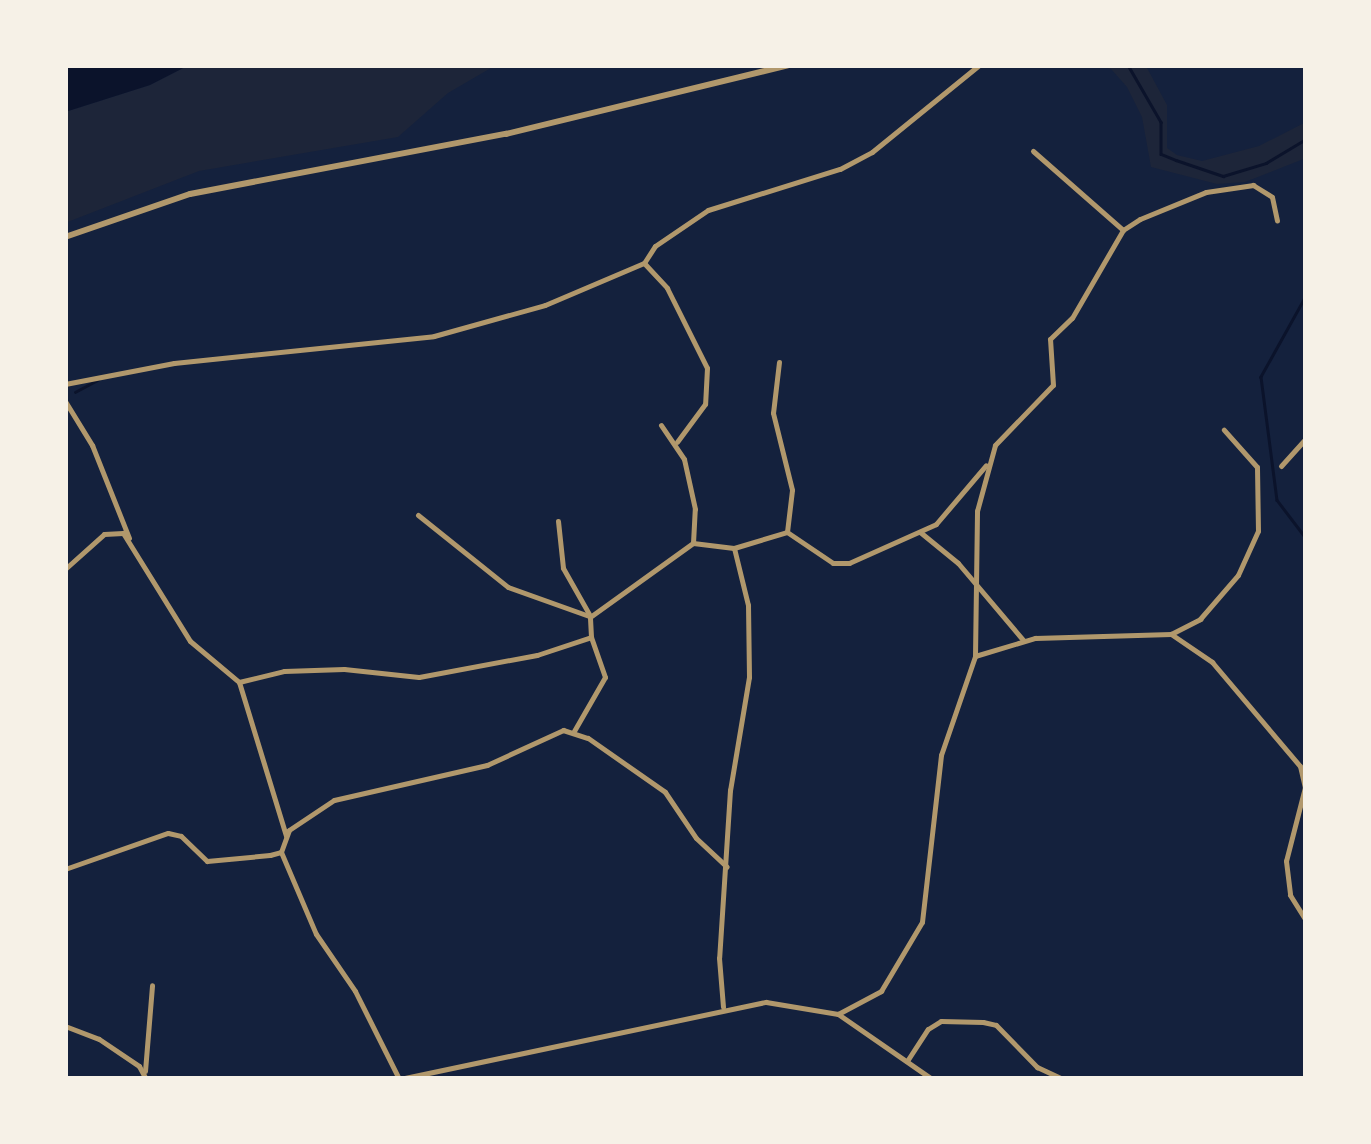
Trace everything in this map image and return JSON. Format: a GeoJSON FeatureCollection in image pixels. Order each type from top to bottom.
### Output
{"type":"FeatureCollection","features":[{"type":"Feature","properties":{"kind":"street"},"geometry":{"type":"LineString","coordinates":[[65,236],[190,194],[506,134],[788,65]]}},
{"type":"Feature","properties":{"kind":"street"},"geometry":{"type":"LineString","coordinates":[[65,384],[136,368],[434,336],[545,305],[644,263],[655,246],[708,210],[840,169],[872,152],[979,65]]}},
{"type":"Feature","properties":{"kind":"street"},"geometry":{"type":"LineString","coordinates":[[1033,151],[1124,230]]}},
{"type":"Feature","properties":{"kind":"street"},"geometry":{"type":"LineString","coordinates":[[787,532],[833,563],[849,563],[920,532],[954,507],[991,459],[1005,431],[1053,384],[1050,339],[1080,305],[1124,230],[1206,192],[1253,185],[1272,197],[1277,220]]}},
{"type":"Feature","properties":{"kind":"street"},"geometry":{"type":"LineString","coordinates":[[644,263],[667,288],[707,368],[705,404],[676,442]]}},
{"type":"Feature","properties":{"kind":"street"},"geometry":{"type":"LineString","coordinates":[[779,362],[772,413],[792,490],[787,532]]}},
{"type":"Feature","properties":{"kind":"street"},"geometry":{"type":"LineString","coordinates":[[65,400],[92,445],[129,538],[190,641],[239,682],[286,836],[281,852],[316,934],[356,992],[400,1079],[722,1007],[766,1002],[838,1014],[932,1079]]}},
{"type":"Feature","properties":{"kind":"street"},"geometry":{"type":"LineString","coordinates":[[661,424],[676,442],[695,509],[694,543]]}},
{"type":"Feature","properties":{"kind":"street"},"geometry":{"type":"LineString","coordinates":[[975,656],[1024,641],[1170,634],[1200,619],[1223,596],[1258,531],[1256,467],[1224,430]]}},
{"type":"Feature","properties":{"kind":"street"},"geometry":{"type":"LineString","coordinates":[[1281,466],[1306,438]]}},
{"type":"Feature","properties":{"kind":"street"},"geometry":{"type":"LineString","coordinates":[[838,1014],[881,991],[922,922],[941,754],[975,656],[978,511],[991,459]]}},
{"type":"Feature","properties":{"kind":"street"},"geometry":{"type":"LineString","coordinates":[[418,515],[508,587],[590,617]]}},
{"type":"Feature","properties":{"kind":"street"},"geometry":{"type":"LineString","coordinates":[[558,521],[563,568],[590,617],[591,637],[604,676],[574,731]]}},
{"type":"Feature","properties":{"kind":"street"},"geometry":{"type":"LineString","coordinates":[[590,617],[694,543],[734,548],[787,532]]}},
{"type":"Feature","properties":{"kind":"street"},"geometry":{"type":"LineString","coordinates":[[920,532],[974,582],[1024,641]]}},
{"type":"Feature","properties":{"kind":"street"},"geometry":{"type":"LineString","coordinates":[[65,569],[104,534],[129,538]]}},
{"type":"Feature","properties":{"kind":"street"},"geometry":{"type":"LineString","coordinates":[[722,1007],[719,958],[728,867],[730,790],[749,676],[748,605],[734,548]]}},
{"type":"Feature","properties":{"kind":"street"},"geometry":{"type":"LineString","coordinates":[[1170,634],[1212,662],[1300,766],[1306,787],[1286,861],[1290,896],[1306,921]]}},
{"type":"Feature","properties":{"kind":"street"},"geometry":{"type":"LineString","coordinates":[[239,682],[284,671],[344,669],[419,676],[537,655],[591,637]]}},
{"type":"Feature","properties":{"kind":"street"},"geometry":{"type":"LineString","coordinates":[[286,836],[349,794],[487,765],[541,735],[574,731],[665,792],[696,838],[728,867]]}},
{"type":"Feature","properties":{"kind":"street"},"geometry":{"type":"LineString","coordinates":[[65,869],[168,833],[181,836],[208,861],[281,852]]}},
{"type":"Feature","properties":{"kind":"street"},"geometry":{"type":"LineString","coordinates":[[145,1076],[152,984]]}},
{"type":"Feature","properties":{"kind":"street"},"geometry":{"type":"LineString","coordinates":[[907,1061],[928,1029],[941,1021],[983,1022],[996,1026],[1037,1067],[1063,1079]]}},
{"type":"Feature","properties":{"kind":"street"},"geometry":{"type":"LineString","coordinates":[[65,1026],[99,1039],[145,1076]]}},
{"type":"Feature","properties":{"kind":"shaded area"},"geometry":{"type":"Polygon","coordinates":[[[65,65],[189,65],[150,85],[65,112],[65,65]]]}},
{"type":"Feature","properties":{"kind":"shaded area"},"geometry":{"type":"Polygon","coordinates":[[[189,65],[496,65],[448,93],[398,137],[199,171],[65,223],[65,112],[150,85],[189,65]]]}},
{"type":"Feature","properties":{"kind":"shaded area"},"geometry":{"type":"Polygon","coordinates":[[[1096,65],[1146,66],[1167,105],[1167,148],[1177,155],[1202,161],[1259,146],[1306,122],[1306,158],[1245,182],[1217,184],[1151,167],[1142,117],[1127,87],[1111,69],[1096,65]]]}},
{"type":"Feature","properties":{"kind":"waterway"},"geometry":{"type":"LineString","coordinates":[[1128,65],[1161,122],[1161,154],[1223,176],[1266,163],[1306,139]]}},
{"type":"Feature","properties":{"kind":"waterway"},"geometry":{"type":"LineString","coordinates":[[1306,296],[1261,377],[1277,500],[1306,538]]}},
{"type":"Feature","properties":{"kind":"waterway"},"geometry":{"type":"LineString","coordinates":[[75,392],[98,380]]}}]}
